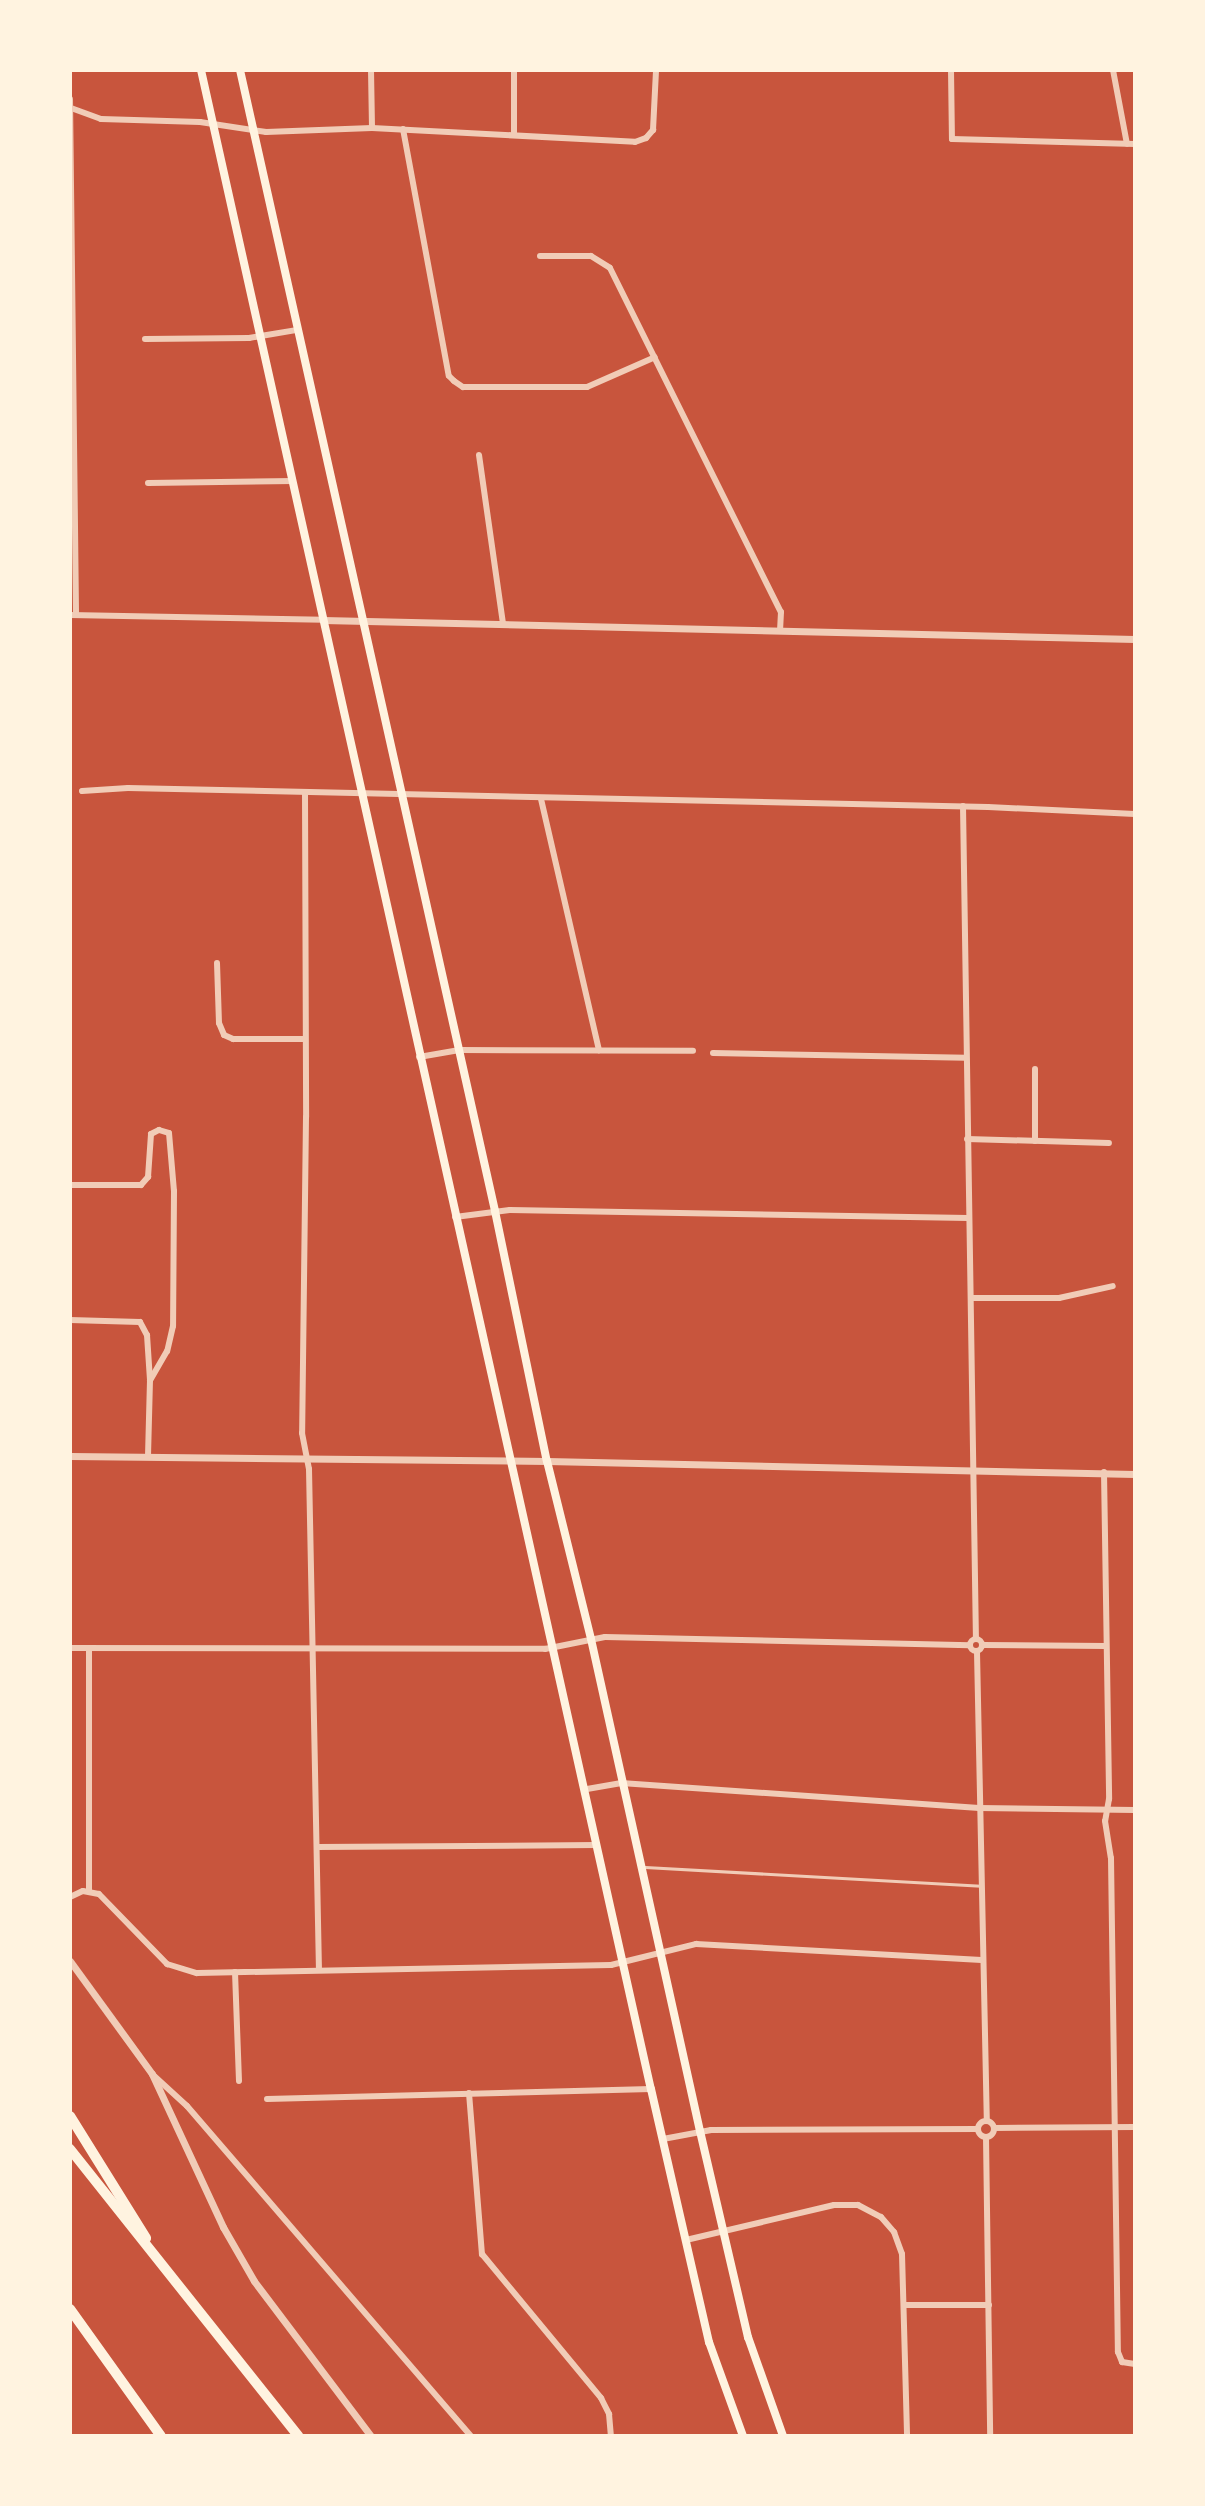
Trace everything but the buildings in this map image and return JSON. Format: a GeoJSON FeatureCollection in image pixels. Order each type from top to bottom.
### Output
{"type":"FeatureCollection","features":[{"type":"Feature","properties":{"kind":"highway"},"geometry":{"type":"LineString","coordinates":[[70,2116],[171,2281]]}},
{"type":"Feature","properties":{"kind":"highway"},"geometry":{"type":"LineString","coordinates":[[70,2149],[171,2281],[298,2436]]}},
{"type":"Feature","properties":{"kind":"highway"},"geometry":{"type":"LineString","coordinates":[[70,2309],[161,2436]]}},
{"type":"Feature","properties":{"kind":"main road"},"geometry":{"type":"LineString","coordinates":[[201,70],[419,1057],[556,1648],[651,2089],[709,2342],[743,2436]]}},
{"type":"Feature","properties":{"kind":"main road"},"geometry":{"type":"LineString","coordinates":[[240,70],[495,1211],[547,1461],[591,1639],[700,2131],[748,2337],[783,2436]]}},
{"type":"Feature","properties":{"kind":"street"},"geometry":{"type":"LineString","coordinates":[[371,70],[372,128]]}},
{"type":"Feature","properties":{"kind":"street"},"geometry":{"type":"LineString","coordinates":[[514,70],[514,134]]}},
{"type":"Feature","properties":{"kind":"street"},"geometry":{"type":"LineString","coordinates":[[71,108],[101,119],[253,129],[403,129],[635,142],[646,138],[656,115],[656,70]]}},
{"type":"Feature","properties":{"kind":"street"},"geometry":{"type":"LineString","coordinates":[[951,70],[952,139],[1131,144],[1113,70]]}},
{"type":"Feature","properties":{"kind":"street"},"geometry":{"type":"LineString","coordinates":[[70,99],[73,615],[1135,639]]}},
{"type":"Feature","properties":{"kind":"street"},"geometry":{"type":"LineString","coordinates":[[403,129],[449,376],[454,381],[463,387],[587,387],[655,357]]}},
{"type":"Feature","properties":{"kind":"street"},"geometry":{"type":"LineString","coordinates":[[540,256],[600,258],[610,268],[781,612],[780,630]]}},
{"type":"Feature","properties":{"kind":"street"},"geometry":{"type":"LineString","coordinates":[[145,339],[260,336],[297,330]]}},
{"type":"Feature","properties":{"kind":"street"},"geometry":{"type":"LineString","coordinates":[[479,455],[503,624]]}},
{"type":"Feature","properties":{"kind":"street"},"geometry":{"type":"LineString","coordinates":[[148,483],[293,481]]}},
{"type":"Feature","properties":{"kind":"street"},"geometry":{"type":"LineString","coordinates":[[82,791],[128,788],[963,806],[1135,814]]}},
{"type":"Feature","properties":{"kind":"street"},"geometry":{"type":"LineString","coordinates":[[305,794],[301,1376],[312,1649],[319,1970]]}},
{"type":"Feature","properties":{"kind":"street"},"geometry":{"type":"LineString","coordinates":[[541,799],[599,1050]]}},
{"type":"Feature","properties":{"kind":"street"},"geometry":{"type":"LineString","coordinates":[[963,806],[976,1639],[970,1645]]}},
{"type":"Feature","properties":{"kind":"street"},"geometry":{"type":"LineString","coordinates":[[217,963],[219,1023],[224,1035],[233,1039],[304,1039]]}},
{"type":"Feature","properties":{"kind":"street"},"geometry":{"type":"LineString","coordinates":[[419,1057],[459,1050],[693,1051]]}},
{"type":"Feature","properties":{"kind":"street"},"geometry":{"type":"LineString","coordinates":[[713,1053],[966,1058]]}},
{"type":"Feature","properties":{"kind":"street"},"geometry":{"type":"LineString","coordinates":[[1035,1069],[1035,1141]]}},
{"type":"Feature","properties":{"kind":"street"},"geometry":{"type":"LineString","coordinates":[[70,1185],[137,1187],[145,1182],[151,1134],[165,1130],[172,1144],[173,1326],[167,1351],[150,1380]]}},
{"type":"Feature","properties":{"kind":"street"},"geometry":{"type":"LineString","coordinates":[[967,1139],[1109,1143]]}},
{"type":"Feature","properties":{"kind":"street"},"geometry":{"type":"LineString","coordinates":[[455,1217],[495,1211],[968,1218]]}},
{"type":"Feature","properties":{"kind":"street"},"geometry":{"type":"LineString","coordinates":[[971,1298],[1059,1298],[1113,1286]]}},
{"type":"Feature","properties":{"kind":"street"},"geometry":{"type":"LineString","coordinates":[[70,1320],[140,1322],[147,1335],[150,1380],[148,1456]]}},
{"type":"Feature","properties":{"kind":"street"},"geometry":{"type":"LineString","coordinates":[[70,1456],[974,1468],[1135,1474]]}},
{"type":"Feature","properties":{"kind":"street"},"geometry":{"type":"LineString","coordinates":[[1104,1472],[1107,1810],[1120,2359],[1126,2364],[1135,2364]]}},
{"type":"Feature","properties":{"kind":"street"},"geometry":{"type":"LineString","coordinates":[[70,1648],[556,1648],[591,1639],[970,1645],[977,1652]]}},
{"type":"Feature","properties":{"kind":"street"},"geometry":{"type":"LineString","coordinates":[[976,1639],[983,1645],[1106,1646]]}},
{"type":"Feature","properties":{"kind":"street"},"geometry":{"type":"LineString","coordinates":[[983,1645],[977,1652],[987,2121],[994,2128],[1135,2127]]}},
{"type":"Feature","properties":{"kind":"street"},"geometry":{"type":"LineString","coordinates":[[89,1648],[89,1891]]}},
{"type":"Feature","properties":{"kind":"street"},"geometry":{"type":"LineString","coordinates":[[587,1789],[621,1783],[979,1808],[1135,1810]]}},
{"type":"Feature","properties":{"kind":"street"},"geometry":{"type":"LineString","coordinates":[[317,1847],[599,1845]]}},
{"type":"Feature","properties":{"kind":"street"},"geometry":{"type":"LineString","coordinates":[[70,1897],[89,1891],[99,1894],[167,1964],[185,1971],[624,1963],[662,1950],[696,1944],[982,1960]]}},
{"type":"Feature","properties":{"kind":"street"},"geometry":{"type":"LineString","coordinates":[[70,1961],[152,2074],[244,2265],[371,2436]]}},
{"type":"Feature","properties":{"kind":"street"},"geometry":{"type":"LineString","coordinates":[[235,1972],[239,2081]]}},
{"type":"Feature","properties":{"kind":"street"},"geometry":{"type":"LineString","coordinates":[[152,2074],[187,2106],[471,2436]]}},
{"type":"Feature","properties":{"kind":"street"},"geometry":{"type":"LineString","coordinates":[[267,2099],[651,2089]]}},
{"type":"Feature","properties":{"kind":"street"},"geometry":{"type":"LineString","coordinates":[[469,2093],[482,2254],[601,2398],[609,2414],[611,2436]]}},
{"type":"Feature","properties":{"kind":"street"},"geometry":{"type":"LineString","coordinates":[[663,2139],[700,2131],[978,2129],[987,2121]]}},
{"type":"Feature","properties":{"kind":"street"},"geometry":{"type":"LineString","coordinates":[[990,2436],[986,2137],[994,2128]]}},
{"type":"Feature","properties":{"kind":"street"},"geometry":{"type":"LineString","coordinates":[[978,2129],[986,2137]]}},
{"type":"Feature","properties":{"kind":"street"},"geometry":{"type":"LineString","coordinates":[[686,2240],[834,2205],[858,2205],[881,2217],[899,2242],[904,2305],[907,2436]]}},
{"type":"Feature","properties":{"kind":"street"},"geometry":{"type":"LineString","coordinates":[[904,2305],[989,2305]]}},
{"type":"Feature","properties":{"kind":"lane"},"geometry":{"type":"LineString","coordinates":[[641,1867],[980,1886]]}}]}
